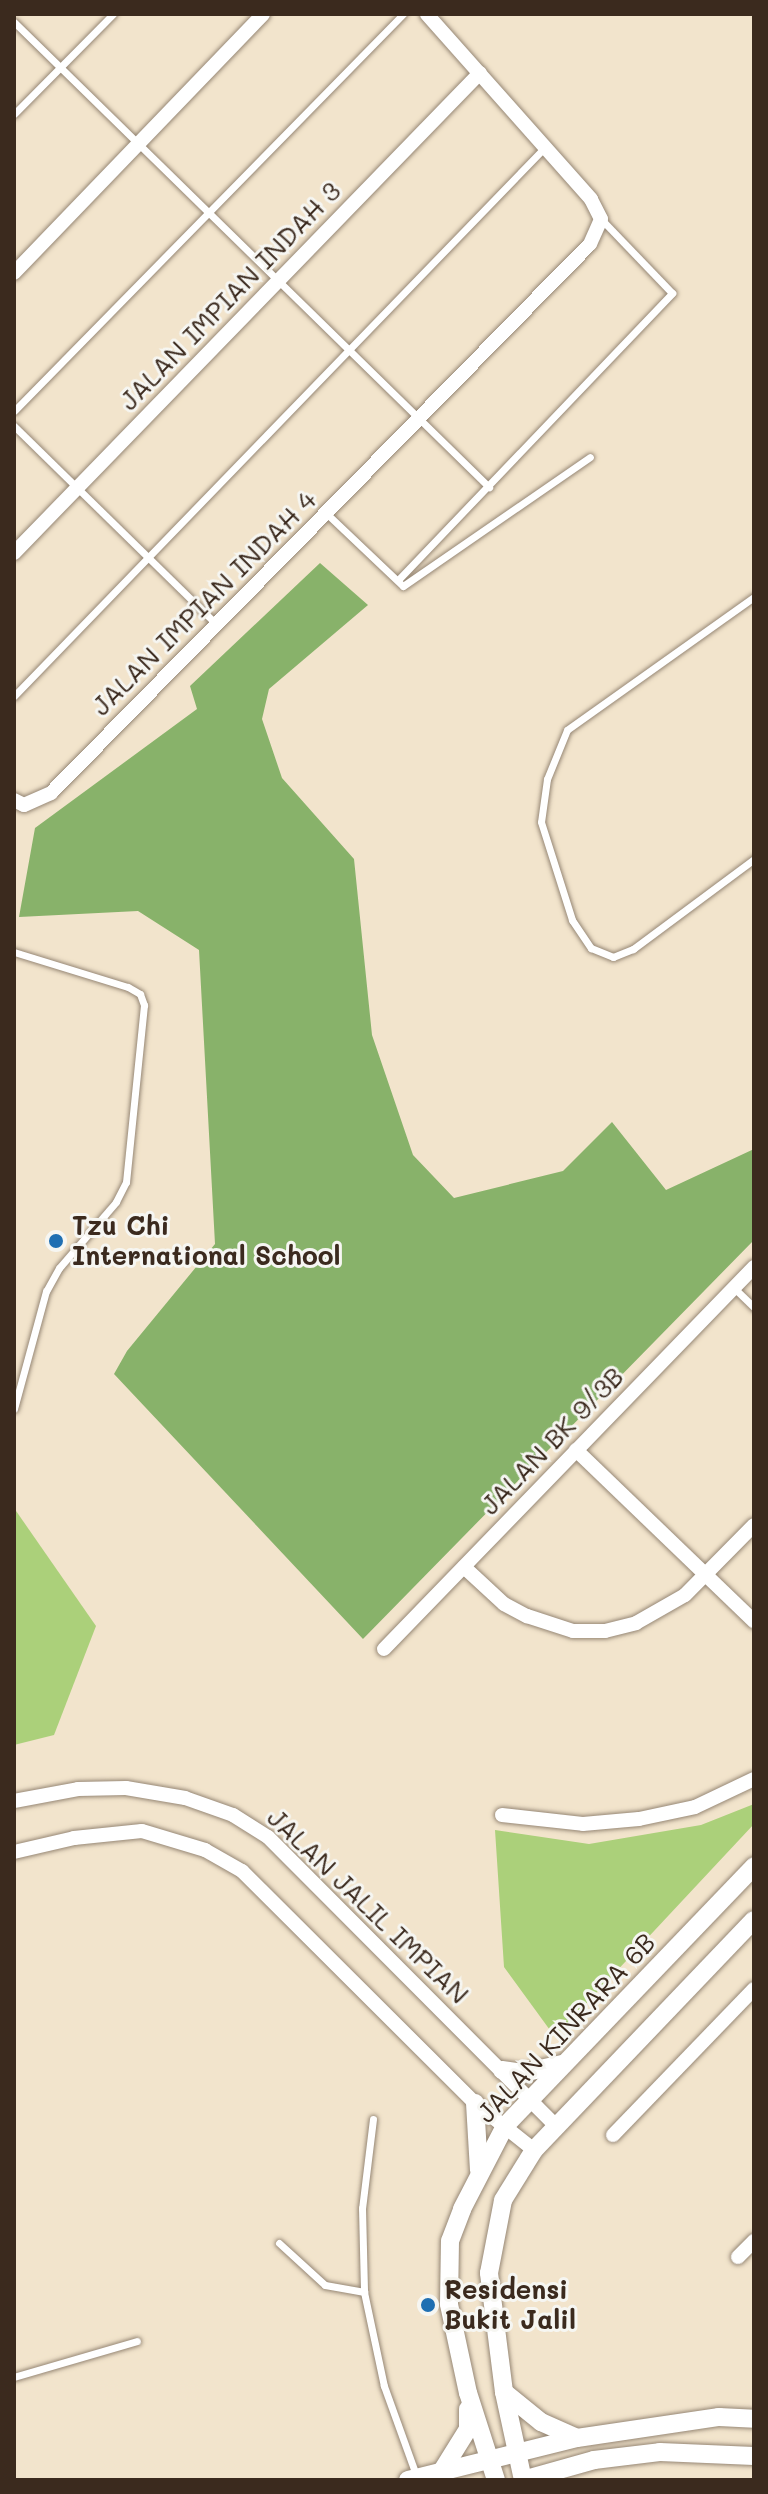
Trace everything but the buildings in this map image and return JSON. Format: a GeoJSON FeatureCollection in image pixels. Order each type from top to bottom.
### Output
{"type":"FeatureCollection","features":[{"type":"Feature","properties":{"kind":"street"},"geometry":{"type":"LineString","coordinates":[[14,273],[263,14]]}},
{"type":"Feature","properties":{"kind":"street"},"geometry":{"type":"LineString","coordinates":[[427,14],[591,199],[601,219]]}},
{"type":"Feature","properties":{"kind":"street","name":"JALAN IMPIAN INDAH 3"},"geometry":{"type":"LineString","coordinates":[[14,553],[480,73]]}},
{"type":"Feature","properties":{"kind":"street","name":"JALAN IMPIAN INDAH 4"},"geometry":{"type":"LineString","coordinates":[[14,800],[24,805],[51,793],[590,244],[601,219]]}},
{"type":"Feature","properties":{"kind":"street","name":"JALAN BK 9/3B"},"geometry":{"type":"LineString","coordinates":[[384,1649],[754,1267]]}},
{"type":"Feature","properties":{"kind":"street"},"geometry":{"type":"LineString","coordinates":[[576,1450],[754,1621]]}},
{"type":"Feature","properties":{"kind":"street"},"geometry":{"type":"LineString","coordinates":[[464,1567],[504,1604],[573,1631],[605,1631],[636,1623],[685,1595],[754,1525]]}},
{"type":"Feature","properties":{"kind":"street"},"geometry":{"type":"LineString","coordinates":[[502,1815],[583,1824],[639,1819],[695,1807],[754,1779]]}},
{"type":"Feature","properties":{"kind":"street","name":"JALAN JALIL IMPIAN"},"geometry":{"type":"LineString","coordinates":[[14,1801],[78,1789],[126,1788],[185,1798],[233,1815],[268,1837],[502,2070],[528,2102],[556,2126]]}},
{"type":"Feature","properties":{"kind":"street"},"geometry":{"type":"LineString","coordinates":[[14,1852],[74,1838],[142,1831],[205,1850],[242,1871],[475,2103],[534,2150]]}},
{"type":"Feature","properties":{"kind":"street","name":"JALAN KINRARA 6B"},"geometry":{"type":"LineString","coordinates":[[496,2480],[468,2393],[449,2304],[450,2241],[479,2170],[505,2126],[754,1866]]}},
{"type":"Feature","properties":{"kind":"street"},"geometry":{"type":"LineString","coordinates":[[754,1920],[534,2150],[503,2200],[489,2273],[504,2392],[523,2480],[594,2460],[660,2452],[754,2456]]}},
{"type":"Feature","properties":{"kind":"street"},"geometry":{"type":"LineString","coordinates":[[613,2135],[754,1989]]}},
{"type":"Feature","properties":{"kind":"street"},"geometry":{"type":"LineString","coordinates":[[502,2070],[523,2073],[565,2063]]}},
{"type":"Feature","properties":{"kind":"street"},"geometry":{"type":"LineString","coordinates":[[475,2103],[479,2170]]}},
{"type":"Feature","properties":{"kind":"street"},"geometry":{"type":"LineString","coordinates":[[738,2257],[754,2241]]}},
{"type":"Feature","properties":{"kind":"street"},"geometry":{"type":"LineString","coordinates":[[504,2392],[554,2431],[577,2438]]}},
{"type":"Feature","properties":{"kind":"street"},"geometry":{"type":"LineString","coordinates":[[440,2474],[468,2429],[468,2393]]}},
{"type":"Feature","properties":{"kind":"street"},"geometry":{"type":"LineString","coordinates":[[412,2479],[577,2438],[719,2417],[754,2419]]}},
{"type":"Feature","properties":{"kind":"lane"},"geometry":{"type":"LineString","coordinates":[[14,114],[113,14]]}},
{"type":"Feature","properties":{"kind":"lane"},"geometry":{"type":"LineString","coordinates":[[14,411],[403,14]]}},
{"type":"Feature","properties":{"kind":"lane"},"geometry":{"type":"LineString","coordinates":[[14,22],[489,487]]}},
{"type":"Feature","properties":{"kind":"lane"},"geometry":{"type":"LineString","coordinates":[[14,696],[545,147]]}},
{"type":"Feature","properties":{"kind":"lane"},"geometry":{"type":"LineString","coordinates":[[398,580],[672,293],[601,219]]}},
{"type":"Feature","properties":{"kind":"lane"},"geometry":{"type":"LineString","coordinates":[[14,426],[216,624]]}},
{"type":"Feature","properties":{"kind":"lane"},"geometry":{"type":"LineString","coordinates":[[326,513],[403,586],[590,457]]}},
{"type":"Feature","properties":{"kind":"lane"},"geometry":{"type":"LineString","coordinates":[[754,597],[567,730],[547,779],[541,822],[572,920],[591,948],[613,957],[633,949],[754,859]]}},
{"type":"Feature","properties":{"kind":"lane"},"geometry":{"type":"LineString","coordinates":[[14,952],[128,987],[140,994],[144,1005],[126,1182],[116,1202],[59,1268],[46,1291],[14,1409]]}},
{"type":"Feature","properties":{"kind":"lane"},"geometry":{"type":"LineString","coordinates":[[734,1288],[754,1307]]}},
{"type":"Feature","properties":{"kind":"lane"},"geometry":{"type":"LineString","coordinates":[[373,2119],[362,2208],[364,2292],[384,2386],[412,2479]]}},
{"type":"Feature","properties":{"kind":"lane"},"geometry":{"type":"LineString","coordinates":[[279,2243],[325,2285],[364,2292]]}},
{"type":"Feature","properties":{"kind":"lane"},"geometry":{"type":"LineString","coordinates":[[14,2377],[137,2341]]}},
{"type":"Feature","properties":{"kind":"green space"},"geometry":{"type":"Polygon","coordinates":[[[320,563],[368,605],[269,689],[262,719],[282,778],[354,859],[372,1035],[413,1155],[454,1198],[563,1171],[612,1122],[666,1190],[754,1149],[754,1240],[363,1639],[114,1374],[127,1351],[215,1244],[199,950],[138,911],[19,917],[35,828],[197,709],[190,686],[320,563]]]}},
{"type":"Feature","properties":{"kind":"green space"},"geometry":{"type":"Polygon","coordinates":[[[14,1508],[96,1626],[54,1735],[14,1745],[14,1508]]]}},
{"type":"Feature","properties":{"kind":"green space"},"geometry":{"type":"Polygon","coordinates":[[[754,1804],[754,1824],[555,2037],[504,1967],[495,1830],[589,1844],[701,1825],[754,1804]]]}},
{"type":"Feature","properties":{"kind":"place","name":"Tzu Chi International School"},"geometry":{"type":"Point","coordinates":[56,1241]}},
{"type":"Feature","properties":{"kind":"place","name":"Residensi Bukit Jalil"},"geometry":{"type":"Point","coordinates":[428,2305]}}]}
